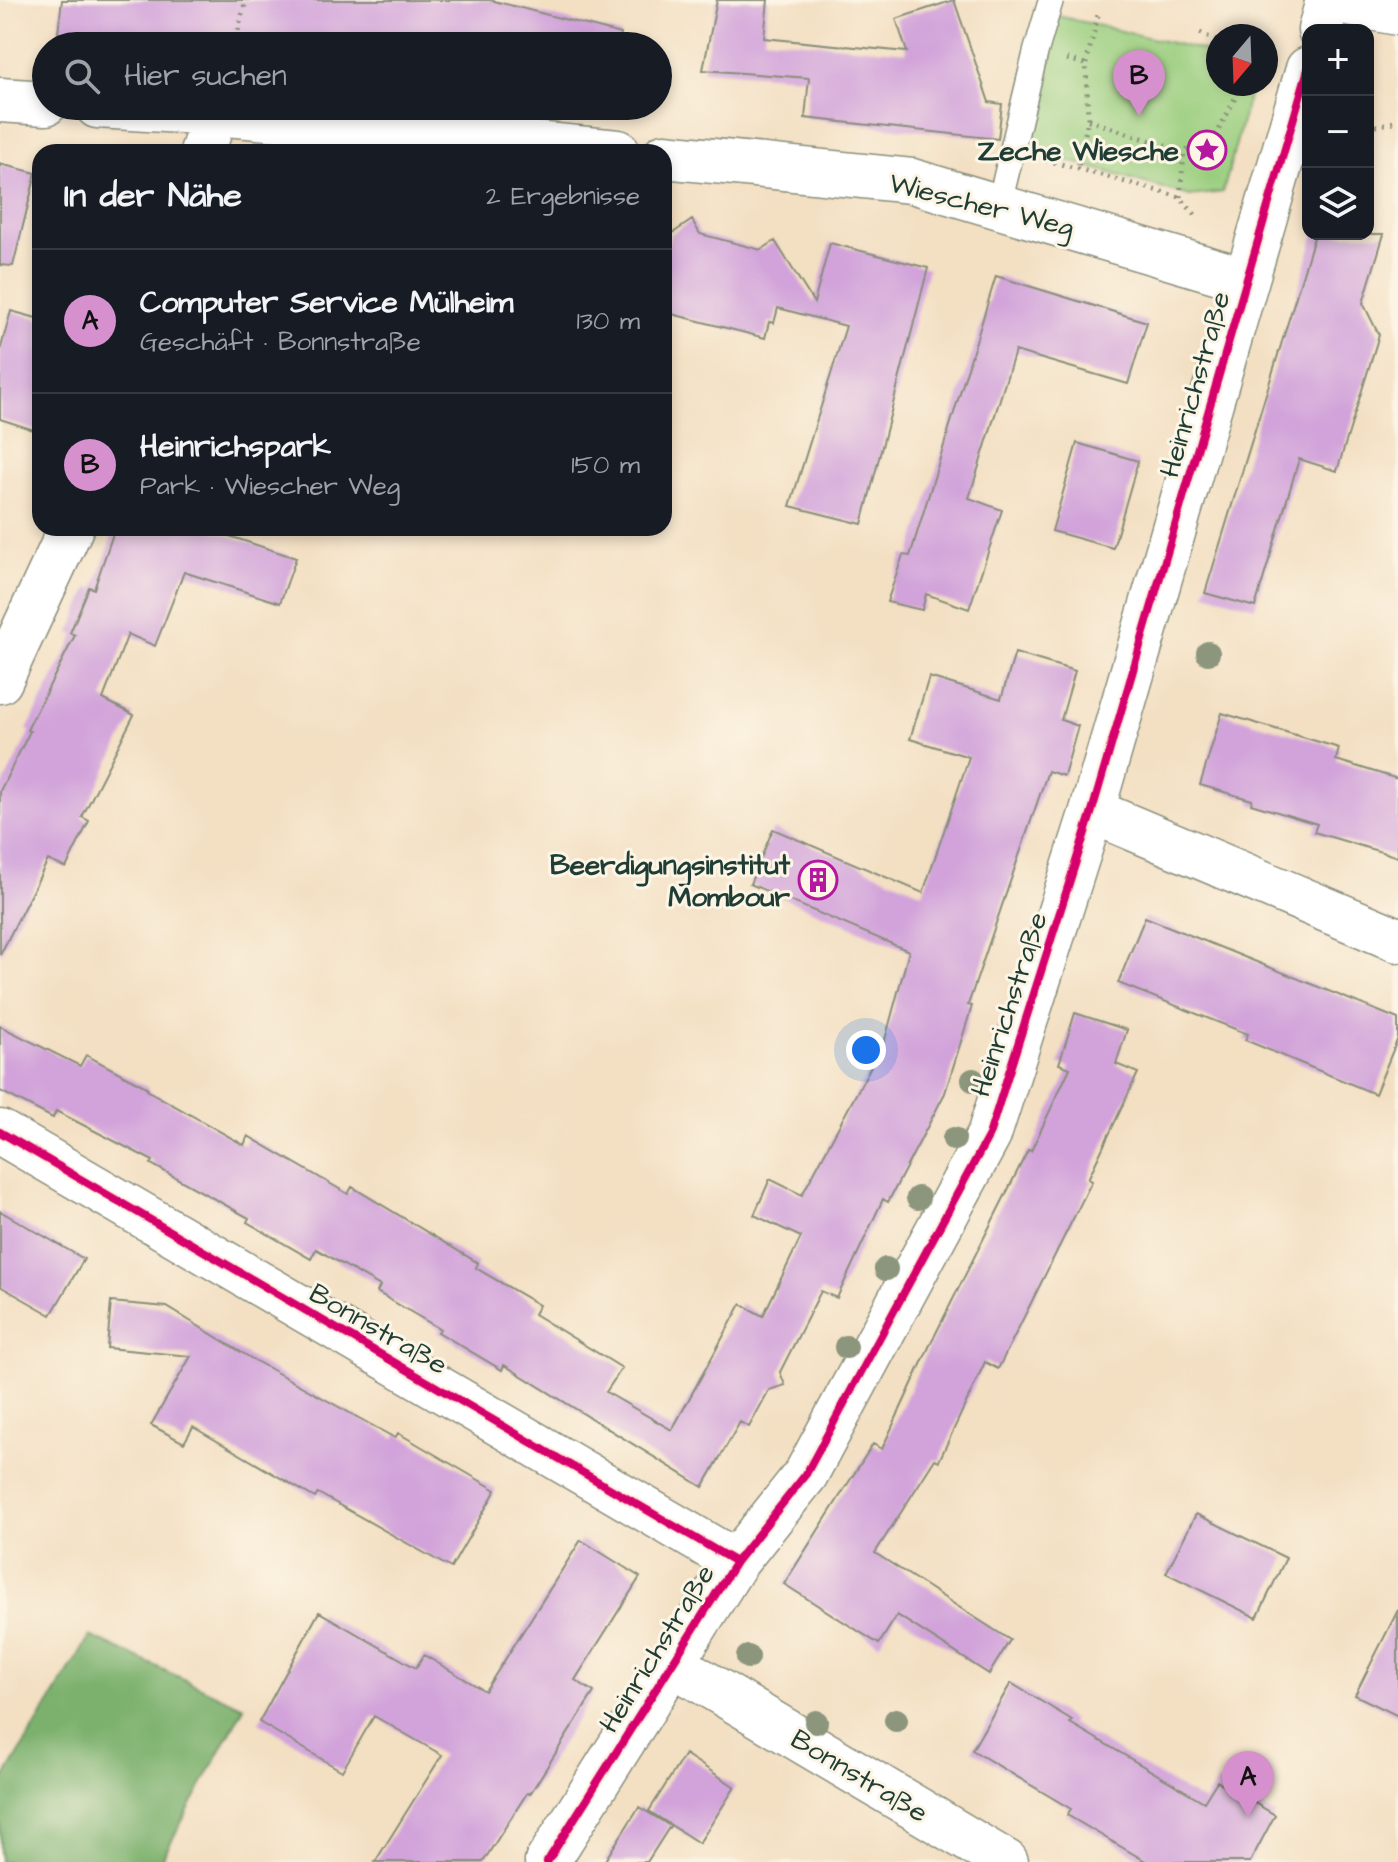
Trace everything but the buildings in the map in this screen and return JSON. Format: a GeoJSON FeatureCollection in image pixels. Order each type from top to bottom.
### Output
{"type":"FeatureCollection","features":[{"type":"Feature","properties":{"kind":"street"},"geometry":{"type":"LineString","coordinates":[[1322,24],[1328,0],[1398,13]]}},
{"type":"Feature","properties":{"kind":"street","name":"Heinrichstraße"},"geometry":{"type":"LineString","coordinates":[[547,1862],[736,1562],[806,1474],[989,1135],[1092,811],[1302,89]]}},
{"type":"Feature","properties":{"kind":"street"},"geometry":{"type":"LineString","coordinates":[[0,100],[32,102]]}},
{"type":"Feature","properties":{"kind":"street"},"geometry":{"type":"LineString","coordinates":[[157,120],[209,132],[454,144]]}},
{"type":"Feature","properties":{"kind":"street","name":"Wiescher Weg"},"geometry":{"type":"LineString","coordinates":[[672,157],[912,181],[1246,280]]}},
{"type":"Feature","properties":{"kind":"street"},"geometry":{"type":"LineString","coordinates":[[0,681],[67,536]]}},
{"type":"Feature","properties":{"kind":"street"},"geometry":{"type":"LineString","coordinates":[[1092,811],[1398,940]]}},
{"type":"Feature","properties":{"kind":"street","name":"Bonnstraße"},"geometry":{"type":"LineString","coordinates":[[0,1132],[736,1562]]}},
{"type":"Feature","properties":{"kind":"street","name":"Bonnstraße"},"geometry":{"type":"LineString","coordinates":[[673,1664],[1006,1862]]}},
{"type":"Feature","properties":{"kind":"lane"},"geometry":{"type":"LineString","coordinates":[[999,205],[1010,151],[1051,0]]}},
{"type":"Feature","properties":{"kind":"path"},"geometry":{"type":"LineString","coordinates":[[238,32],[246,0]]}},
{"type":"Feature","properties":{"kind":"path"},"geometry":{"type":"LineString","coordinates":[[1078,167],[1088,120],[1086,64],[1099,11]]}},
{"type":"Feature","properties":{"kind":"path"},"geometry":{"type":"LineString","coordinates":[[1200,33],[1206,36]]}},
{"type":"Feature","properties":{"kind":"path"},"geometry":{"type":"LineString","coordinates":[[1036,51],[1086,64]]}},
{"type":"Feature","properties":{"kind":"path"},"geometry":{"type":"LineString","coordinates":[[1088,120],[1184,152],[1217,134],[1236,96]]}},
{"type":"Feature","properties":{"kind":"path"},"geometry":{"type":"LineString","coordinates":[[1374,127],[1398,121]]}},
{"type":"Feature","properties":{"kind":"path"},"geometry":{"type":"LineString","coordinates":[[1010,151],[1180,197],[1202,224],[1192,263]]}},
{"type":"Feature","properties":{"kind":"path"},"geometry":{"type":"LineString","coordinates":[[1180,197],[1184,152]]}},
{"type":"Feature","properties":{"kind":"green space"},"geometry":{"type":"Polygon","coordinates":[[[1058,16],[1206,51],[1206,96],[1249,96],[1223,192],[1190,196],[1025,148],[1058,16]]]}},
{"type":"Feature","properties":{"kind":"green space"},"geometry":{"type":"Polygon","coordinates":[[[90,1636],[244,1707],[160,1862],[0,1862],[0,1785],[90,1636]]]}},
{"type":"Feature","properties":{"kind":"cycle path"},"geometry":{"type":"LineString","coordinates":[[547,1862],[736,1562],[806,1474],[989,1135],[1092,811],[1302,90]]}},
{"type":"Feature","properties":{"kind":"cycle path"},"geometry":{"type":"LineString","coordinates":[[0,1132],[736,1562]]}},
{"type":"Feature","properties":{"kind":"place","name":"Heinrichspark"},"geometry":{"type":"Point","coordinates":[1139,116]}},
{"type":"Feature","properties":{"kind":"place","name":"Zeche Wiesche"},"geometry":{"type":"Point","coordinates":[1207,150]}},
{"type":"Feature","properties":{"kind":"place","name":"Beerdigungsinstitut Mombour"},"geometry":{"type":"Point","coordinates":[818,880]}},
{"type":"Feature","properties":{"kind":"place","name":"Computer Service Mülheim"},"geometry":{"type":"Point","coordinates":[1248,1817]}}]}
